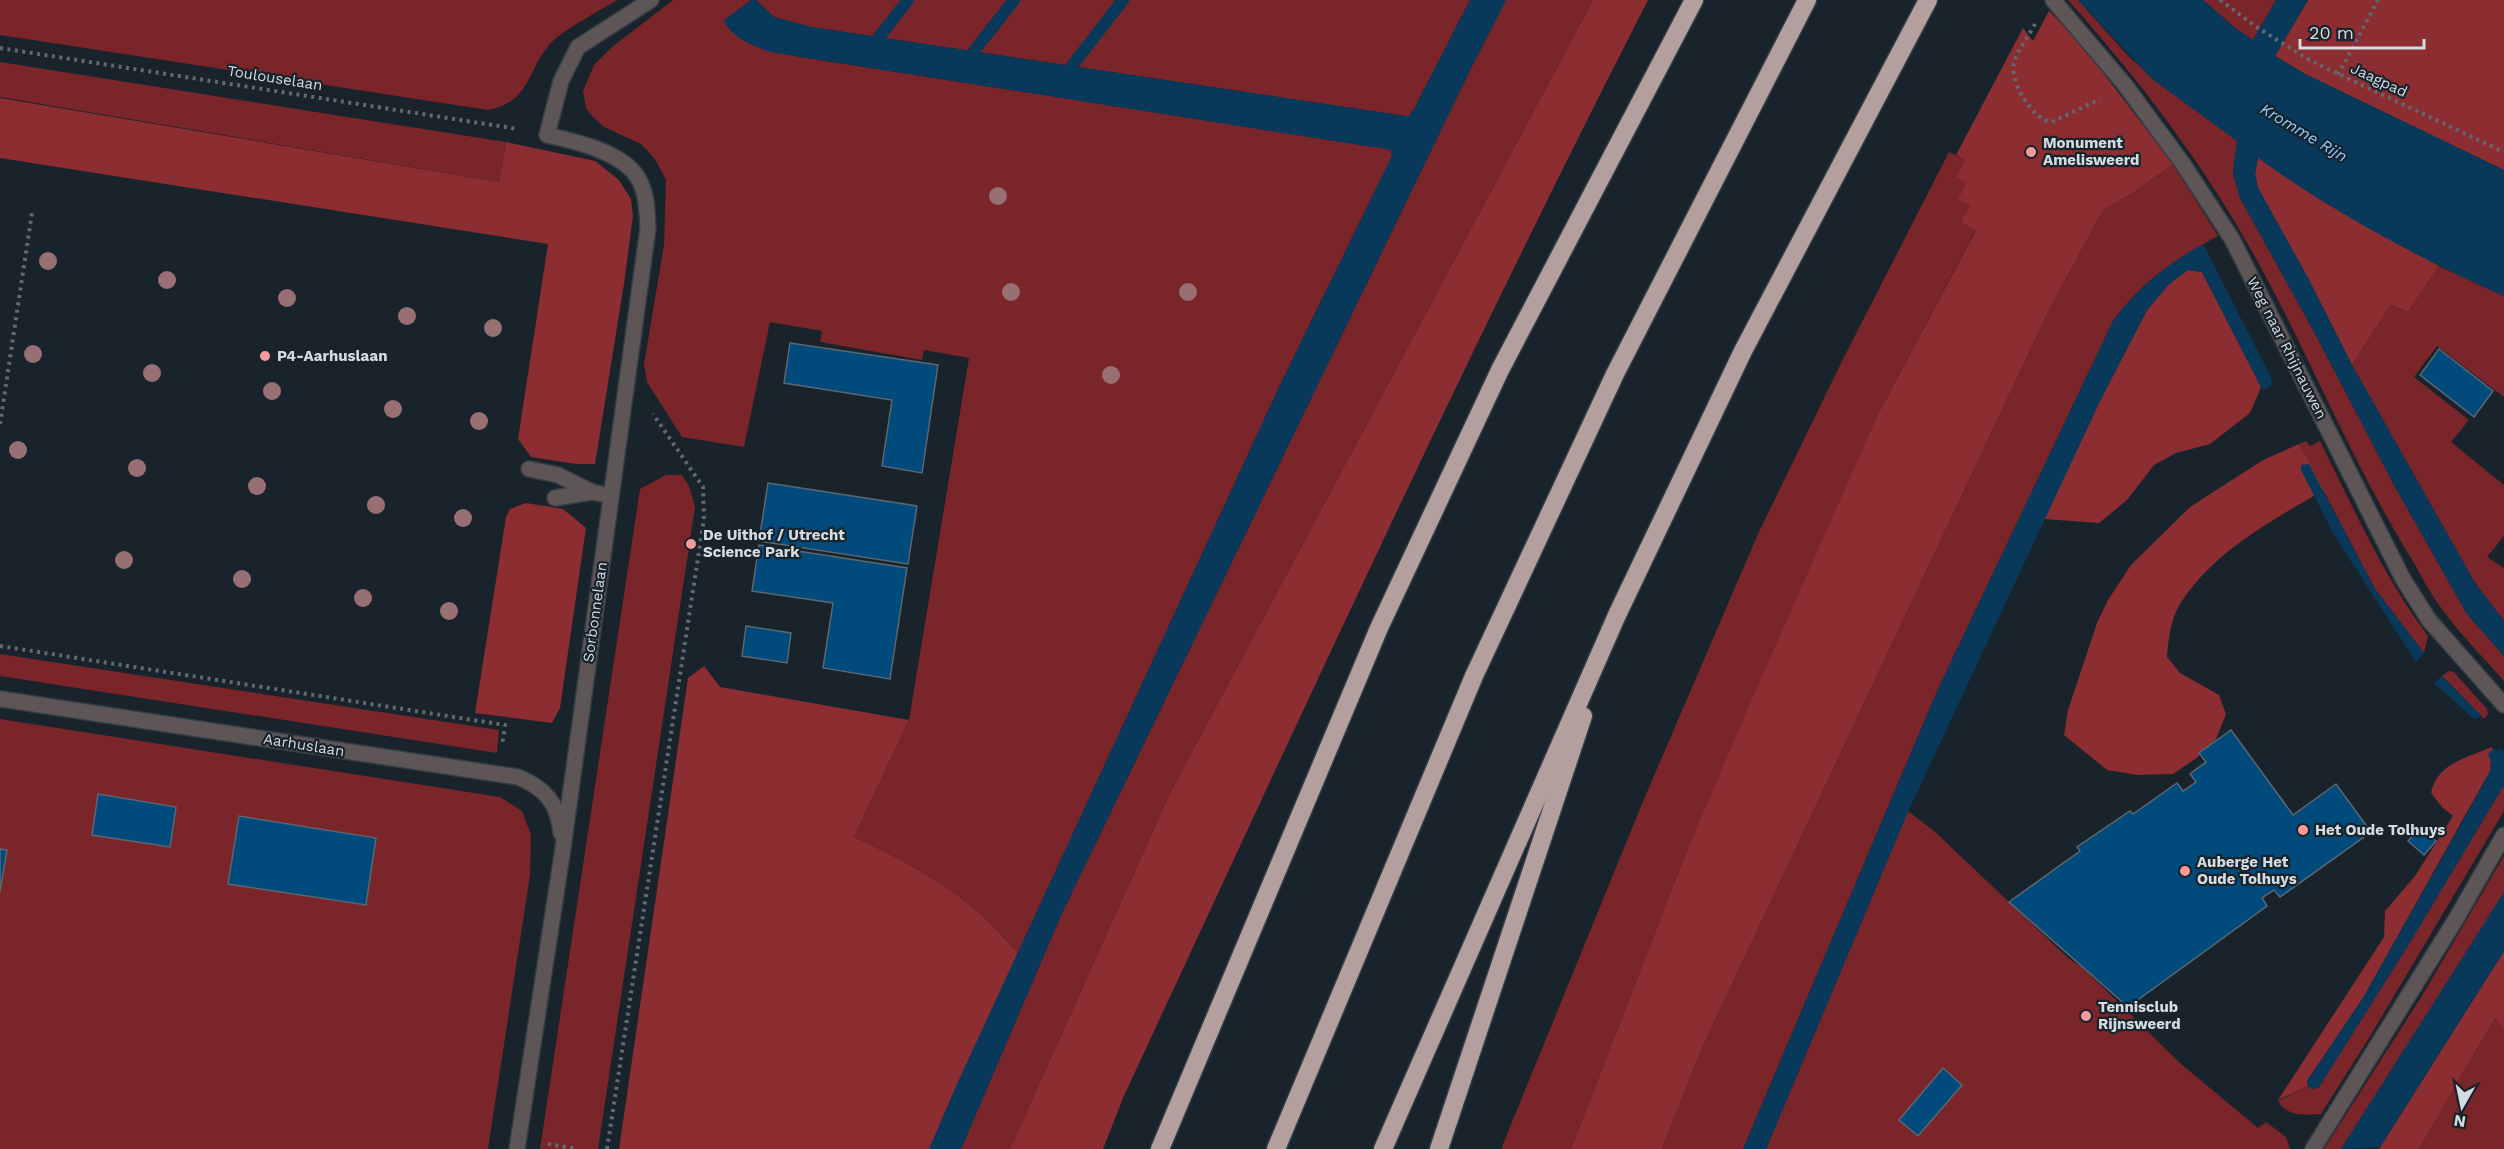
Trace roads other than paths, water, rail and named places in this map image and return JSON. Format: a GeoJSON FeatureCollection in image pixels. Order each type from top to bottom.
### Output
{"type":"FeatureCollection","features":[{"type":"Feature","properties":{"kind":"highway"},"geometry":{"type":"LineString","coordinates":[[1160,1149],[1378,628],[1500,370],[1694,0]]}},
{"type":"Feature","properties":{"kind":"highway"},"geometry":{"type":"LineString","coordinates":[[1276,1149],[1474,676],[1614,375],[1807,0]]}},
{"type":"Feature","properties":{"kind":"highway"},"geometry":{"type":"LineString","coordinates":[[1383,1149],[1617,615],[1743,351],[1928,0]]}},
{"type":"Feature","properties":{"kind":"highway"},"geometry":{"type":"LineString","coordinates":[[1439,1149],[1617,615]]}},
{"type":"Feature","properties":{"kind":"street","name":"Sorbonnelaan"},"geometry":{"type":"LineString","coordinates":[[517,1149],[563,848],[648,228],[647,201],[638,176],[616,158],[588,145],[547,135],[561,81],[578,47],[651,0]]}},
{"type":"Feature","properties":{"kind":"street","name":"Weg naar Rhijnauwen"},"geometry":{"type":"LineString","coordinates":[[2053,0],[2125,85],[2183,164],[2232,238],[2403,579],[2429,620],[2504,705]]}},
{"type":"Feature","properties":{"kind":"street"},"geometry":{"type":"LineString","coordinates":[[529,469],[558,475],[592,492],[611,496]]}},
{"type":"Feature","properties":{"kind":"street"},"geometry":{"type":"LineString","coordinates":[[555,498],[592,492]]}},
{"type":"Feature","properties":{"kind":"street","name":"Aarhuslaan"},"geometry":{"type":"LineString","coordinates":[[0,699],[518,777],[536,785],[549,799],[560,819],[563,848]]}},
{"type":"Feature","properties":{"kind":"street"},"geometry":{"type":"LineString","coordinates":[[2313,1149],[2456,919],[2504,835]]}},
{"type":"Feature","properties":{"kind":"water"},"geometry":{"type":"Polygon","coordinates":[[[751,0],[756,0],[774,17],[811,27],[1409,116],[1470,0],[1506,0],[1062,913],[961,1149],[929,1149],[1280,385],[1392,156],[1391,150],[770,52],[737,36],[724,20],[751,0]]]}},
{"type":"Feature","properties":{"kind":"water","name":"Kromme Rijn"},"geometry":{"type":"Polygon","coordinates":[[[2078,0],[2203,0],[2235,28],[2253,40],[2276,0],[2308,0],[2275,56],[2305,74],[2504,170],[2504,296],[2440,266],[2347,216],[2258,158],[2255,174],[2258,188],[2308,278],[2352,365],[2475,583],[2504,621],[2504,656],[2467,614],[2394,485],[2312,328],[2240,198],[2233,173],[2237,141],[2152,79],[2078,0]]]}},
{"type":"Feature","properties":{"kind":"water"},"geometry":{"type":"Polygon","coordinates":[[[2203,244],[2270,375],[2272,384],[2266,389],[2261,387],[2202,272],[2188,270],[2169,284],[2147,310],[2101,399],[1907,814],[1766,1149],[1743,1149],[1938,689],[2113,321],[2132,298],[2154,278],[2203,244]]]}},
{"type":"Feature","properties":{"kind":"water"},"geometry":{"type":"Polygon","coordinates":[[[2309,464],[2375,589],[2424,653],[2416,662],[2334,535],[2301,470],[2301,465],[2309,464]]]}},
{"type":"Feature","properties":{"kind":"water"},"geometry":{"type":"Polygon","coordinates":[[[2442,676],[2482,716],[2474,719],[2434,683],[2442,676]]]}},
{"type":"Feature","properties":{"kind":"water"},"geometry":{"type":"Polygon","coordinates":[[[2502,749],[2504,785],[2412,939],[2319,1087],[2310,1088],[2307,1081],[2363,998],[2490,771],[2491,760],[2488,754],[2493,750],[2502,749]]]}},
{"type":"Feature","properties":{"kind":"water"},"geometry":{"type":"Polygon","coordinates":[[[2504,892],[2504,951],[2380,1147],[2341,1149],[2504,892]]]}},
{"type":"Feature","properties":{"kind":"waterway"},"geometry":{"type":"LineString","coordinates":[[879,37],[908,0]]}},
{"type":"Feature","properties":{"kind":"waterway"},"geometry":{"type":"LineString","coordinates":[[974,51],[1014,0]]}},
{"type":"Feature","properties":{"kind":"waterway"},"geometry":{"type":"LineString","coordinates":[[1071,67],[1123,0]]}},
{"type":"Feature","properties":{"kind":"place","name":"Monument Amelisweerd"},"geometry":{"type":"Point","coordinates":[2031,152]}},
{"type":"Feature","properties":{"kind":"place","name":"P4-Aarhuslaan"},"geometry":{"type":"Point","coordinates":[265,356]}},
{"type":"Feature","properties":{"kind":"place","name":"De Uithof / Utrecht Science Park"},"geometry":{"type":"Point","coordinates":[691,544]}},
{"type":"Feature","properties":{"kind":"place","name":"Het Oude Tolhuys"},"geometry":{"type":"Point","coordinates":[2303,830]}},
{"type":"Feature","properties":{"kind":"place","name":"Auberge Het Oude Tolhuys"},"geometry":{"type":"Point","coordinates":[2185,871]}},
{"type":"Feature","properties":{"kind":"place","name":"Tennisclub Rijnsweerd"},"geometry":{"type":"Point","coordinates":[2086,1016]}}]}
